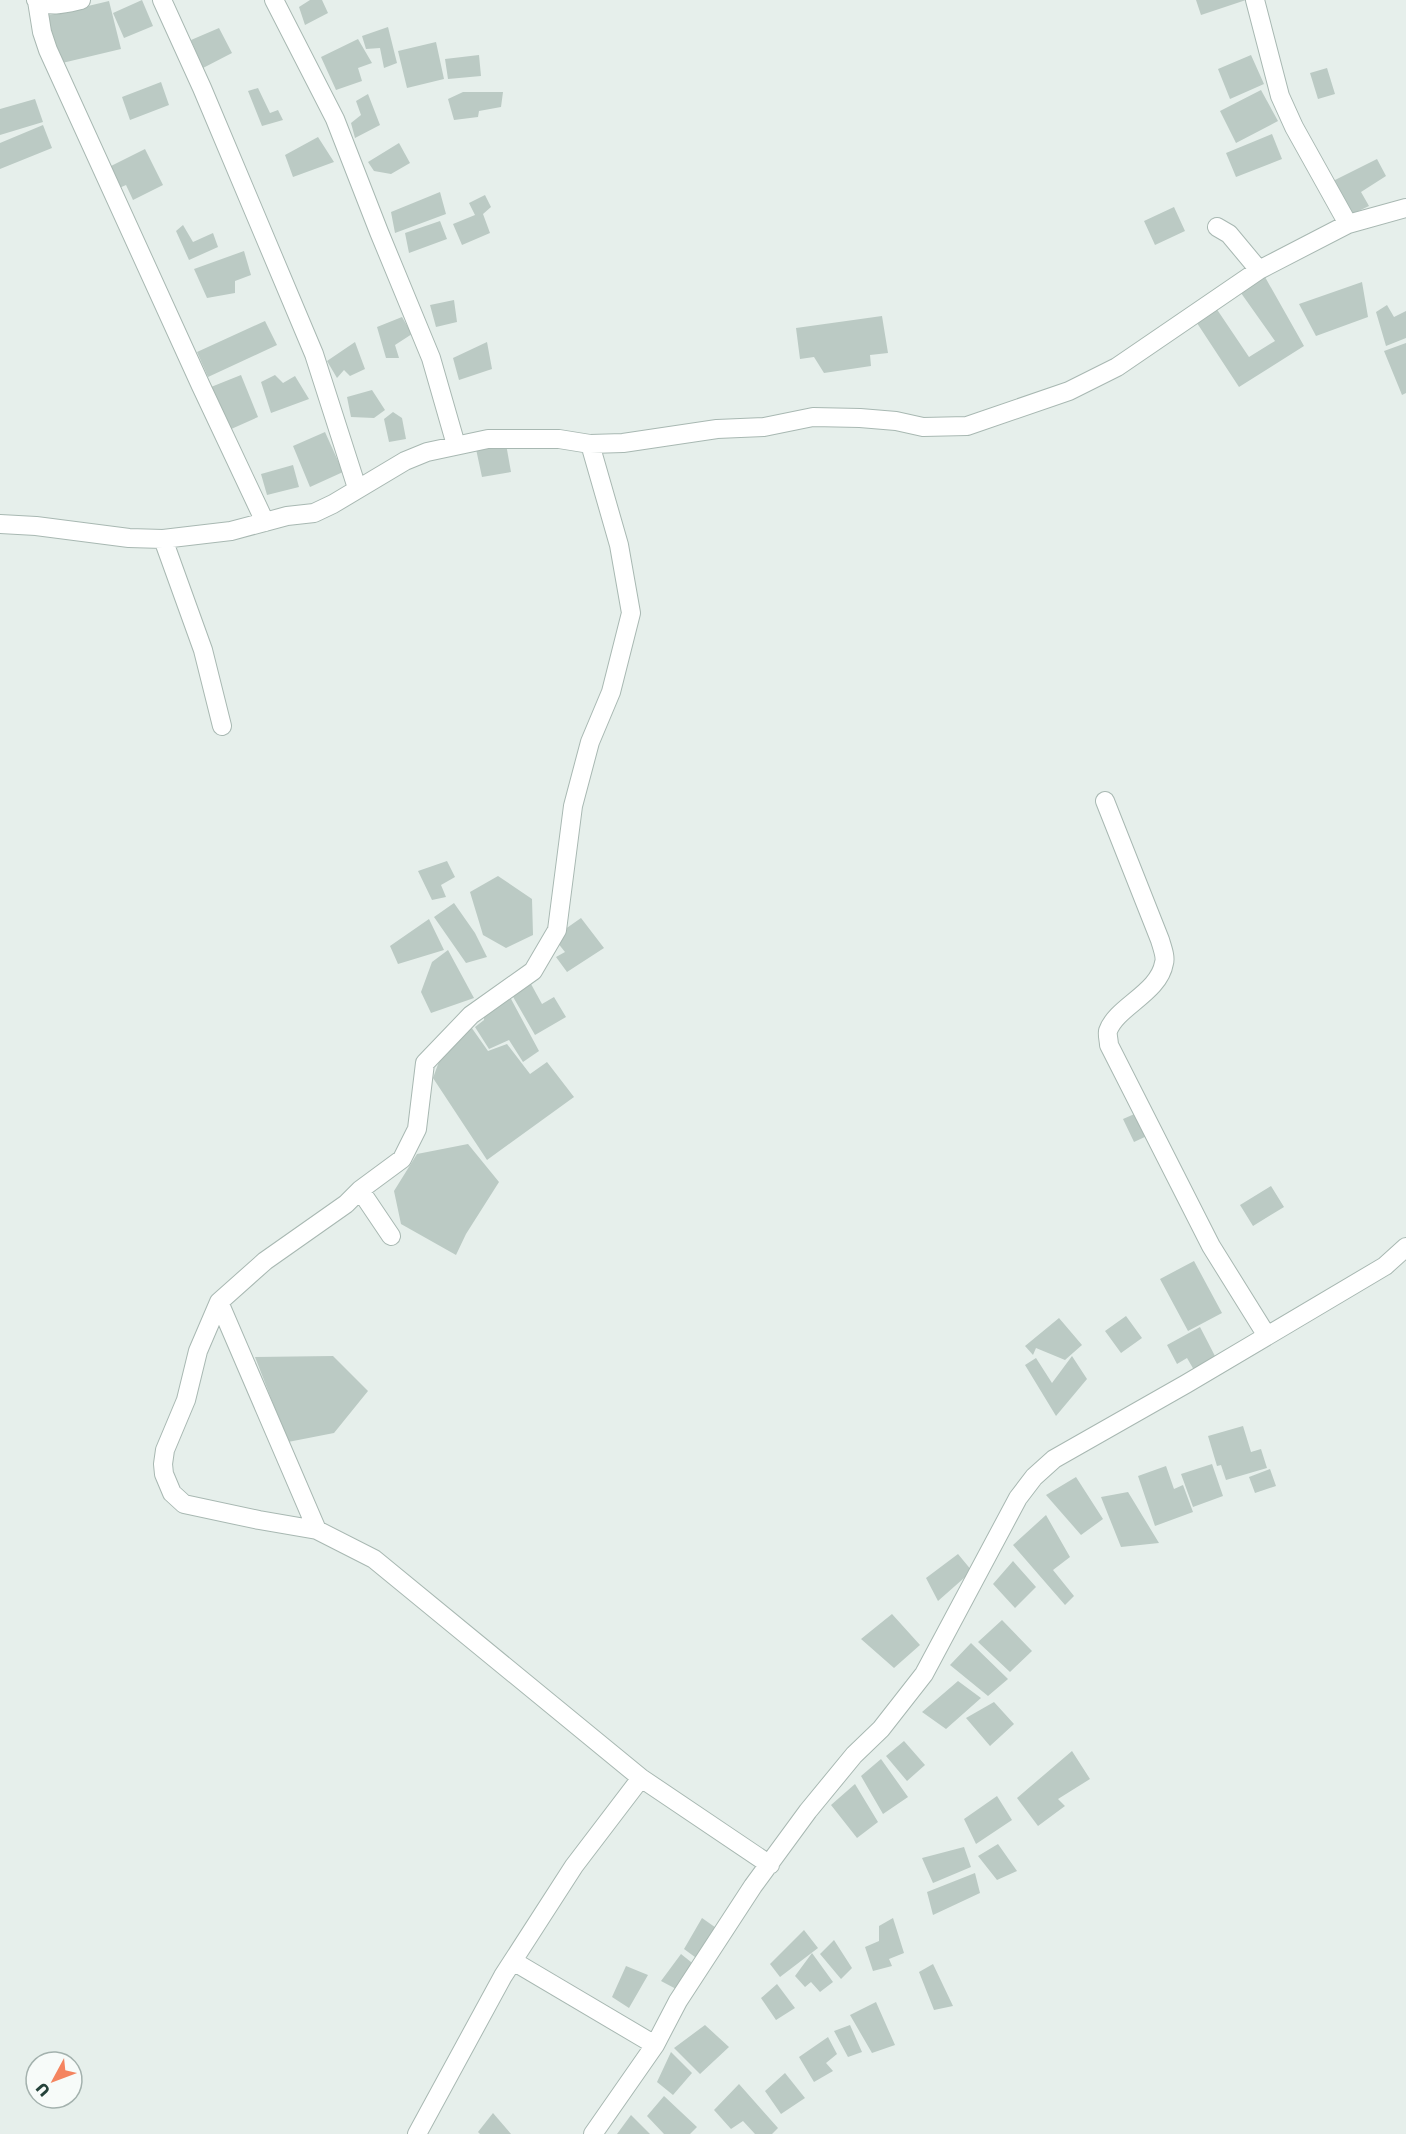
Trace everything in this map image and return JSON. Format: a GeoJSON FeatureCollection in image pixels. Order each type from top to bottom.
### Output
{"type":"FeatureCollection","features":[{"type":"Feature","properties":{"kind":"street"},"geometry":{"type":"LineString","coordinates":[[36,0],[47,5],[61,5],[81,0]]}},
{"type":"Feature","properties":{"kind":"street"},"geometry":{"type":"LineString","coordinates":[[36,0],[48,50],[265,522]]}},
{"type":"Feature","properties":{"kind":"street"},"geometry":{"type":"LineString","coordinates":[[162,0],[202,88],[314,354],[357,488]]}},
{"type":"Feature","properties":{"kind":"street"},"geometry":{"type":"LineString","coordinates":[[274,0],[334,119],[431,358],[456,445]]}},
{"type":"Feature","properties":{"kind":"street"},"geometry":{"type":"LineString","coordinates":[[1255,0],[1280,96],[1294,127],[1348,224]]}},
{"type":"Feature","properties":{"kind":"street"},"geometry":{"type":"LineString","coordinates":[[0,524],[82,531],[110,537],[163,539],[231,531],[287,516],[314,513],[405,461],[427,452],[488,439],[559,439],[590,444],[623,443],[717,429],[764,427],[813,417],[869,418],[923,427],[967,426],[1069,391],[1117,367],[1259,270],[1348,224],[1406,208]]}},
{"type":"Feature","properties":{"kind":"street"},"geometry":{"type":"LineString","coordinates":[[1217,226],[1229,234],[1259,270]]}},
{"type":"Feature","properties":{"kind":"street"},"geometry":{"type":"LineString","coordinates":[[590,444],[619,545],[631,613],[611,692],[590,742],[573,806],[558,930],[533,971],[471,1016],[424,1063],[417,1129],[402,1159],[346,1203],[265,1261],[219,1302],[198,1351],[186,1400],[165,1450],[164,1474],[172,1493],[184,1504],[317,1530],[374,1559],[641,1778],[770,1865]]}},
{"type":"Feature","properties":{"kind":"street"},"geometry":{"type":"LineString","coordinates":[[163,539],[203,650],[222,726]]}},
{"type":"Feature","properties":{"kind":"street"},"geometry":{"type":"LineString","coordinates":[[1105,801],[1160,940],[1165,962],[1159,976],[1146,992],[1116,1020],[1108,1032],[1109,1045],[1211,1246],[1267,1336]]}},
{"type":"Feature","properties":{"kind":"street"},"geometry":{"type":"LineString","coordinates":[[360,1190],[391,1236]]}},
{"type":"Feature","properties":{"kind":"street"},"geometry":{"type":"LineString","coordinates":[[593,2134],[655,2045],[683,1992],[729,1921],[808,1811],[854,1755],[881,1729],[924,1674],[1018,1498],[1034,1477],[1054,1460],[1385,1266],[1406,1247]]}},
{"type":"Feature","properties":{"kind":"street"},"geometry":{"type":"LineString","coordinates":[[219,1302],[317,1530]]}},
{"type":"Feature","properties":{"kind":"street"},"geometry":{"type":"LineString","coordinates":[[417,2134],[513,1961],[574,1866],[641,1778]]}},
{"type":"Feature","properties":{"kind":"street"},"geometry":{"type":"LineString","coordinates":[[513,1961],[655,2045]]}},
{"type":"Feature","properties":{"kind":"building"},"geometry":{"type":"Polygon","coordinates":[[[142,0],[153,26],[124,38],[113,13],[142,0]]]}},
{"type":"Feature","properties":{"kind":"building"},"geometry":{"type":"Polygon","coordinates":[[[310,0],[322,0],[328,13],[305,25],[299,7],[310,0]]]}},
{"type":"Feature","properties":{"kind":"building"},"geometry":{"type":"Polygon","coordinates":[[[1196,0],[1246,0],[1201,15],[1196,0]]]}},
{"type":"Feature","properties":{"kind":"building"},"geometry":{"type":"Polygon","coordinates":[[[109,1],[121,49],[58,64],[46,16],[109,1]]]}},
{"type":"Feature","properties":{"kind":"building"},"geometry":{"type":"Polygon","coordinates":[[[388,27],[397,63],[384,68],[380,48],[366,49],[362,36],[388,27]]]}},
{"type":"Feature","properties":{"kind":"building"},"geometry":{"type":"Polygon","coordinates":[[[219,28],[232,53],[203,68],[191,40],[219,28]]]}},
{"type":"Feature","properties":{"kind":"building"},"geometry":{"type":"Polygon","coordinates":[[[358,39],[372,63],[358,68],[362,81],[336,90],[321,57],[358,39]]]}},
{"type":"Feature","properties":{"kind":"building"},"geometry":{"type":"Polygon","coordinates":[[[436,42],[444,79],[407,88],[398,51],[436,42]]]}},
{"type":"Feature","properties":{"kind":"building"},"geometry":{"type":"Polygon","coordinates":[[[479,55],[481,76],[448,79],[445,59],[479,55]]]}},
{"type":"Feature","properties":{"kind":"building"},"geometry":{"type":"Polygon","coordinates":[[[1251,55],[1264,84],[1230,99],[1218,69],[1251,55]]]}},
{"type":"Feature","properties":{"kind":"building"},"geometry":{"type":"Polygon","coordinates":[[[1327,68],[1335,94],[1318,99],[1310,73],[1327,68]]]}},
{"type":"Feature","properties":{"kind":"building"},"geometry":{"type":"Polygon","coordinates":[[[161,82],[169,105],[130,120],[122,97],[161,82]]]}},
{"type":"Feature","properties":{"kind":"building"},"geometry":{"type":"Polygon","coordinates":[[[258,88],[270,113],[278,110],[283,120],[262,126],[248,91],[258,88]]]}},
{"type":"Feature","properties":{"kind":"building"},"geometry":{"type":"Polygon","coordinates":[[[1261,90],[1278,121],[1236,143],[1220,111],[1261,90]]]}},
{"type":"Feature","properties":{"kind":"building"},"geometry":{"type":"Polygon","coordinates":[[[463,92],[503,92],[501,107],[479,111],[478,117],[454,120],[448,99],[463,92]]]}},
{"type":"Feature","properties":{"kind":"building"},"geometry":{"type":"Polygon","coordinates":[[[368,94],[380,125],[355,138],[351,123],[361,115],[356,101],[368,94]]]}},
{"type":"Feature","properties":{"kind":"building"},"geometry":{"type":"Polygon","coordinates":[[[35,99],[43,122],[0,135],[0,109],[35,99]]]}},
{"type":"Feature","properties":{"kind":"building"},"geometry":{"type":"Polygon","coordinates":[[[43,125],[52,148],[0,169],[0,143],[43,125]]]}},
{"type":"Feature","properties":{"kind":"building"},"geometry":{"type":"Polygon","coordinates":[[[1272,134],[1282,159],[1236,177],[1226,153],[1272,134]]]}},
{"type":"Feature","properties":{"kind":"building"},"geometry":{"type":"Polygon","coordinates":[[[318,137],[334,162],[293,177],[285,155],[318,137]]]}},
{"type":"Feature","properties":{"kind":"building"},"geometry":{"type":"Polygon","coordinates":[[[399,143],[410,163],[391,174],[374,171],[368,162],[399,143]]]}},
{"type":"Feature","properties":{"kind":"building"},"geometry":{"type":"Polygon","coordinates":[[[145,149],[163,185],[133,200],[126,185],[117,189],[107,168],[145,149]]]}},
{"type":"Feature","properties":{"kind":"building"},"geometry":{"type":"Polygon","coordinates":[[[1377,159],[1386,176],[1361,192],[1369,206],[1348,216],[1331,182],[1377,159]]]}},
{"type":"Feature","properties":{"kind":"building"},"geometry":{"type":"Polygon","coordinates":[[[440,192],[446,214],[395,233],[391,212],[440,192]]]}},
{"type":"Feature","properties":{"kind":"building"},"geometry":{"type":"Polygon","coordinates":[[[485,195],[491,207],[483,214],[490,233],[462,245],[453,224],[475,215],[469,203],[485,195]]]}},
{"type":"Feature","properties":{"kind":"building"},"geometry":{"type":"Polygon","coordinates":[[[1174,207],[1185,231],[1155,245],[1144,221],[1174,207]]]}},
{"type":"Feature","properties":{"kind":"building"},"geometry":{"type":"Polygon","coordinates":[[[440,221],[447,239],[409,253],[405,233],[440,221]]]}},
{"type":"Feature","properties":{"kind":"building"},"geometry":{"type":"Polygon","coordinates":[[[183,225],[193,242],[213,233],[218,247],[189,260],[176,231],[183,225]]]}},
{"type":"Feature","properties":{"kind":"building"},"geometry":{"type":"Polygon","coordinates":[[[244,251],[251,275],[235,281],[235,293],[207,298],[194,269],[244,251]]]}},
{"type":"Feature","properties":{"kind":"building"},"geometry":{"type":"Polygon","coordinates":[[[1265,277],[1304,346],[1239,387],[1195,320],[1216,308],[1249,357],[1275,341],[1241,293],[1265,277]]]}},
{"type":"Feature","properties":{"kind":"building"},"geometry":{"type":"Polygon","coordinates":[[[1362,282],[1368,317],[1316,336],[1299,304],[1362,282]]]}},
{"type":"Feature","properties":{"kind":"building"},"geometry":{"type":"Polygon","coordinates":[[[454,300],[457,322],[436,327],[430,305],[454,300]]]}},
{"type":"Feature","properties":{"kind":"building"},"geometry":{"type":"Polygon","coordinates":[[[1387,305],[1394,317],[1406,311],[1406,338],[1386,346],[1376,312],[1387,305]]]}},
{"type":"Feature","properties":{"kind":"building"},"geometry":{"type":"Polygon","coordinates":[[[882,316],[888,353],[870,355],[871,366],[824,373],[814,357],[800,359],[796,328],[882,316]]]}},
{"type":"Feature","properties":{"kind":"building"},"geometry":{"type":"Polygon","coordinates":[[[402,317],[412,334],[395,345],[399,358],[386,358],[377,327],[402,317]]]}},
{"type":"Feature","properties":{"kind":"building"},"geometry":{"type":"Polygon","coordinates":[[[265,321],[277,345],[208,377],[197,352],[265,321]]]}},
{"type":"Feature","properties":{"kind":"building"},"geometry":{"type":"Polygon","coordinates":[[[355,342],[365,369],[350,376],[344,370],[337,378],[327,361],[355,342]]]}},
{"type":"Feature","properties":{"kind":"building"},"geometry":{"type":"Polygon","coordinates":[[[487,342],[492,369],[459,380],[453,358],[487,342]]]}},
{"type":"Feature","properties":{"kind":"building"},"geometry":{"type":"Polygon","coordinates":[[[1406,343],[1406,393],[1402,395],[1384,351],[1406,343]]]}},
{"type":"Feature","properties":{"kind":"building"},"geometry":{"type":"Polygon","coordinates":[[[241,375],[258,417],[229,430],[211,387],[241,375]]]}},
{"type":"Feature","properties":{"kind":"building"},"geometry":{"type":"Polygon","coordinates":[[[275,375],[283,383],[295,376],[309,399],[271,413],[261,382],[275,375]]]}},
{"type":"Feature","properties":{"kind":"building"},"geometry":{"type":"Polygon","coordinates":[[[372,390],[385,410],[374,418],[351,417],[347,397],[372,390]]]}},
{"type":"Feature","properties":{"kind":"building"},"geometry":{"type":"Polygon","coordinates":[[[393,412],[402,418],[406,439],[389,442],[384,419],[393,412]]]}},
{"type":"Feature","properties":{"kind":"building"},"geometry":{"type":"Polygon","coordinates":[[[325,432],[343,472],[310,487],[293,446],[325,432]]]}},
{"type":"Feature","properties":{"kind":"building"},"geometry":{"type":"Polygon","coordinates":[[[506,444],[511,472],[482,477],[476,449],[506,444]]]}},
{"type":"Feature","properties":{"kind":"building"},"geometry":{"type":"Polygon","coordinates":[[[293,465],[299,487],[267,495],[261,474],[293,465]]]}},
{"type":"Feature","properties":{"kind":"building"},"geometry":{"type":"Polygon","coordinates":[[[447,861],[455,877],[441,885],[446,897],[432,900],[418,871],[447,861]]]}},
{"type":"Feature","properties":{"kind":"building"},"geometry":{"type":"Polygon","coordinates":[[[498,876],[532,899],[533,935],[506,948],[483,935],[470,892],[498,876]]]}},
{"type":"Feature","properties":{"kind":"building"},"geometry":{"type":"Polygon","coordinates":[[[454,903],[475,933],[487,957],[466,963],[434,917],[454,903]]]}},
{"type":"Feature","properties":{"kind":"building"},"geometry":{"type":"Polygon","coordinates":[[[581,918],[604,948],[567,972],[556,957],[565,952],[557,942],[564,937],[561,932],[581,918]]]}},
{"type":"Feature","properties":{"kind":"building"},"geometry":{"type":"Polygon","coordinates":[[[429,919],[444,950],[398,964],[390,946],[429,919]]]}},
{"type":"Feature","properties":{"kind":"building"},"geometry":{"type":"Polygon","coordinates":[[[448,950],[474,998],[431,1013],[421,992],[432,962],[448,950]]]}},
{"type":"Feature","properties":{"kind":"building"},"geometry":{"type":"Polygon","coordinates":[[[531,984],[542,1004],[554,997],[566,1017],[535,1035],[512,995],[531,984]]]}},
{"type":"Feature","properties":{"kind":"building"},"geometry":{"type":"Polygon","coordinates":[[[510,997],[539,1051],[523,1062],[509,1040],[489,1049],[475,1027],[484,1020],[484,1015],[510,997]]]}},
{"type":"Feature","properties":{"kind":"building"},"geometry":{"type":"Polygon","coordinates":[[[469,1024],[488,1051],[507,1044],[530,1074],[547,1062],[574,1097],[487,1160],[433,1078],[441,1056],[469,1024]]]}},
{"type":"Feature","properties":{"kind":"building"},"geometry":{"type":"Polygon","coordinates":[[[1139,1112],[1149,1135],[1134,1142],[1123,1119],[1139,1112]]]}},
{"type":"Feature","properties":{"kind":"building"},"geometry":{"type":"Polygon","coordinates":[[[468,1144],[499,1182],[466,1234],[456,1255],[401,1224],[394,1191],[417,1154],[468,1144]]]}},
{"type":"Feature","properties":{"kind":"building"},"geometry":{"type":"Polygon","coordinates":[[[1271,1186],[1284,1207],[1253,1226],[1240,1205],[1271,1186]]]}},
{"type":"Feature","properties":{"kind":"building"},"geometry":{"type":"Polygon","coordinates":[[[1194,1261],[1222,1313],[1188,1331],[1160,1279],[1194,1261]]]}},
{"type":"Feature","properties":{"kind":"building"},"geometry":{"type":"Polygon","coordinates":[[[1126,1316],[1142,1338],[1121,1353],[1105,1331],[1126,1316]]]}},
{"type":"Feature","properties":{"kind":"building"},"geometry":{"type":"Polygon","coordinates":[[[1059,1318],[1082,1345],[1065,1360],[1036,1348],[1033,1355],[1025,1346],[1059,1318]]]}},
{"type":"Feature","properties":{"kind":"building"},"geometry":{"type":"Polygon","coordinates":[[[1200,1327],[1216,1358],[1194,1370],[1187,1358],[1177,1364],[1167,1345],[1200,1327]]]}},
{"type":"Feature","properties":{"kind":"building"},"geometry":{"type":"Polygon","coordinates":[[[333,1356],[368,1391],[334,1433],[288,1442],[255,1357],[333,1356]]]}},
{"type":"Feature","properties":{"kind":"building"},"geometry":{"type":"Polygon","coordinates":[[[1072,1356],[1087,1379],[1056,1416],[1025,1365],[1036,1358],[1052,1383],[1072,1356]]]}},
{"type":"Feature","properties":{"kind":"building"},"geometry":{"type":"Polygon","coordinates":[[[1243,1426],[1251,1452],[1261,1449],[1267,1468],[1226,1480],[1221,1465],[1217,1466],[1208,1436],[1243,1426]]]}},
{"type":"Feature","properties":{"kind":"building"},"geometry":{"type":"Polygon","coordinates":[[[1212,1464],[1223,1496],[1193,1507],[1181,1474],[1212,1464]]]}},
{"type":"Feature","properties":{"kind":"building"},"geometry":{"type":"Polygon","coordinates":[[[1166,1466],[1174,1489],[1183,1485],[1193,1512],[1155,1526],[1138,1476],[1166,1466]]]}},
{"type":"Feature","properties":{"kind":"building"},"geometry":{"type":"Polygon","coordinates":[[[1270,1469],[1276,1486],[1255,1493],[1249,1477],[1270,1469]]]}},
{"type":"Feature","properties":{"kind":"building"},"geometry":{"type":"Polygon","coordinates":[[[1076,1477],[1103,1519],[1081,1535],[1046,1495],[1076,1477]]]}},
{"type":"Feature","properties":{"kind":"building"},"geometry":{"type":"Polygon","coordinates":[[[1128,1492],[1159,1543],[1121,1547],[1101,1497],[1128,1492]]]}},
{"type":"Feature","properties":{"kind":"building"},"geometry":{"type":"Polygon","coordinates":[[[1046,1515],[1070,1557],[1053,1570],[1074,1596],[1065,1605],[1013,1545],[1046,1515]]]}},
{"type":"Feature","properties":{"kind":"building"},"geometry":{"type":"Polygon","coordinates":[[[958,1554],[972,1571],[938,1601],[926,1578],[958,1554]]]}},
{"type":"Feature","properties":{"kind":"building"},"geometry":{"type":"Polygon","coordinates":[[[1013,1561],[1036,1587],[1015,1608],[993,1584],[1013,1561]]]}},
{"type":"Feature","properties":{"kind":"building"},"geometry":{"type":"Polygon","coordinates":[[[892,1614],[920,1645],[894,1668],[861,1639],[892,1614]]]}},
{"type":"Feature","properties":{"kind":"building"},"geometry":{"type":"Polygon","coordinates":[[[1002,1620],[1032,1651],[1010,1672],[978,1642],[1002,1620]]]}},
{"type":"Feature","properties":{"kind":"building"},"geometry":{"type":"Polygon","coordinates":[[[971,1643],[1008,1679],[988,1696],[950,1665],[971,1643]]]}},
{"type":"Feature","properties":{"kind":"building"},"geometry":{"type":"Polygon","coordinates":[[[958,1681],[981,1698],[946,1729],[922,1712],[958,1681]]]}},
{"type":"Feature","properties":{"kind":"building"},"geometry":{"type":"Polygon","coordinates":[[[994,1702],[1014,1724],[990,1746],[966,1718],[994,1702]]]}},
{"type":"Feature","properties":{"kind":"building"},"geometry":{"type":"Polygon","coordinates":[[[904,1741],[925,1765],[907,1781],[886,1756],[904,1741]]]}},
{"type":"Feature","properties":{"kind":"building"},"geometry":{"type":"Polygon","coordinates":[[[1072,1751],[1090,1779],[1058,1799],[1065,1806],[1038,1826],[1017,1798],[1072,1751]]]}},
{"type":"Feature","properties":{"kind":"building"},"geometry":{"type":"Polygon","coordinates":[[[881,1759],[908,1797],[883,1814],[861,1776],[881,1759]]]}},
{"type":"Feature","properties":{"kind":"building"},"geometry":{"type":"Polygon","coordinates":[[[855,1784],[878,1822],[857,1838],[831,1805],[855,1784]]]}},
{"type":"Feature","properties":{"kind":"building"},"geometry":{"type":"Polygon","coordinates":[[[997,1796],[1012,1820],[976,1844],[964,1819],[997,1796]]]}},
{"type":"Feature","properties":{"kind":"building"},"geometry":{"type":"Polygon","coordinates":[[[998,1844],[1017,1871],[997,1880],[978,1856],[998,1844]]]}},
{"type":"Feature","properties":{"kind":"building"},"geometry":{"type":"Polygon","coordinates":[[[964,1847],[971,1867],[933,1883],[922,1858],[964,1847]]]}},
{"type":"Feature","properties":{"kind":"building"},"geometry":{"type":"Polygon","coordinates":[[[975,1873],[980,1893],[933,1915],[927,1892],[975,1873]]]}},
{"type":"Feature","properties":{"kind":"building"},"geometry":{"type":"Polygon","coordinates":[[[702,1918],[719,1930],[699,1960],[684,1949],[702,1918]]]}},
{"type":"Feature","properties":{"kind":"building"},"geometry":{"type":"Polygon","coordinates":[[[893,1918],[904,1953],[889,1959],[892,1966],[873,1971],[865,1947],[879,1941],[879,1926],[893,1918]]]}},
{"type":"Feature","properties":{"kind":"building"},"geometry":{"type":"Polygon","coordinates":[[[804,1930],[818,1948],[780,1977],[770,1964],[804,1930]]]}},
{"type":"Feature","properties":{"kind":"building"},"geometry":{"type":"Polygon","coordinates":[[[834,1940],[852,1968],[841,1979],[820,1954],[834,1940]]]}},
{"type":"Feature","properties":{"kind":"building"},"geometry":{"type":"Polygon","coordinates":[[[812,1953],[833,1982],[820,1992],[811,1982],[805,1987],[795,1976],[812,1953]]]}},
{"type":"Feature","properties":{"kind":"building"},"geometry":{"type":"Polygon","coordinates":[[[681,1954],[696,1966],[678,1990],[661,1981],[681,1954]]]}},
{"type":"Feature","properties":{"kind":"building"},"geometry":{"type":"Polygon","coordinates":[[[933,1964],[953,2006],[934,2010],[919,1972],[933,1964]]]}},
{"type":"Feature","properties":{"kind":"building"},"geometry":{"type":"Polygon","coordinates":[[[626,1966],[648,1975],[629,2008],[612,1997],[626,1966]]]}},
{"type":"Feature","properties":{"kind":"building"},"geometry":{"type":"Polygon","coordinates":[[[777,1984],[795,2008],[776,2020],[761,1998],[777,1984]]]}},
{"type":"Feature","properties":{"kind":"building"},"geometry":{"type":"Polygon","coordinates":[[[876,2002],[895,2045],[872,2053],[850,2015],[876,2002]]]}},
{"type":"Feature","properties":{"kind":"building"},"geometry":{"type":"Polygon","coordinates":[[[705,2025],[729,2047],[700,2074],[674,2048],[705,2025]]]}},
{"type":"Feature","properties":{"kind":"building"},"geometry":{"type":"Polygon","coordinates":[[[850,2025],[862,2052],[848,2057],[834,2031],[850,2025]]]}},
{"type":"Feature","properties":{"kind":"building"},"geometry":{"type":"Polygon","coordinates":[[[828,2037],[837,2054],[826,2063],[833,2071],[814,2082],[799,2057],[828,2037]]]}},
{"type":"Feature","properties":{"kind":"building"},"geometry":{"type":"Polygon","coordinates":[[[671,2052],[692,2073],[673,2095],[657,2082],[671,2052]]]}},
{"type":"Feature","properties":{"kind":"building"},"geometry":{"type":"Polygon","coordinates":[[[785,2073],[805,2098],[781,2114],[765,2091],[785,2073]]]}},
{"type":"Feature","properties":{"kind":"building"},"geometry":{"type":"Polygon","coordinates":[[[739,2084],[778,2128],[772,2134],[755,2134],[743,2121],[731,2129],[714,2110],[739,2084]]]}},
{"type":"Feature","properties":{"kind":"building"},"geometry":{"type":"Polygon","coordinates":[[[664,2096],[697,2127],[690,2134],[664,2134],[647,2116],[664,2096]]]}},
{"type":"Feature","properties":{"kind":"building"},"geometry":{"type":"Polygon","coordinates":[[[493,2113],[511,2134],[480,2134],[478,2132],[493,2113]]]}},
{"type":"Feature","properties":{"kind":"building"},"geometry":{"type":"Polygon","coordinates":[[[631,2115],[650,2134],[617,2134],[631,2115]]]}}]}
